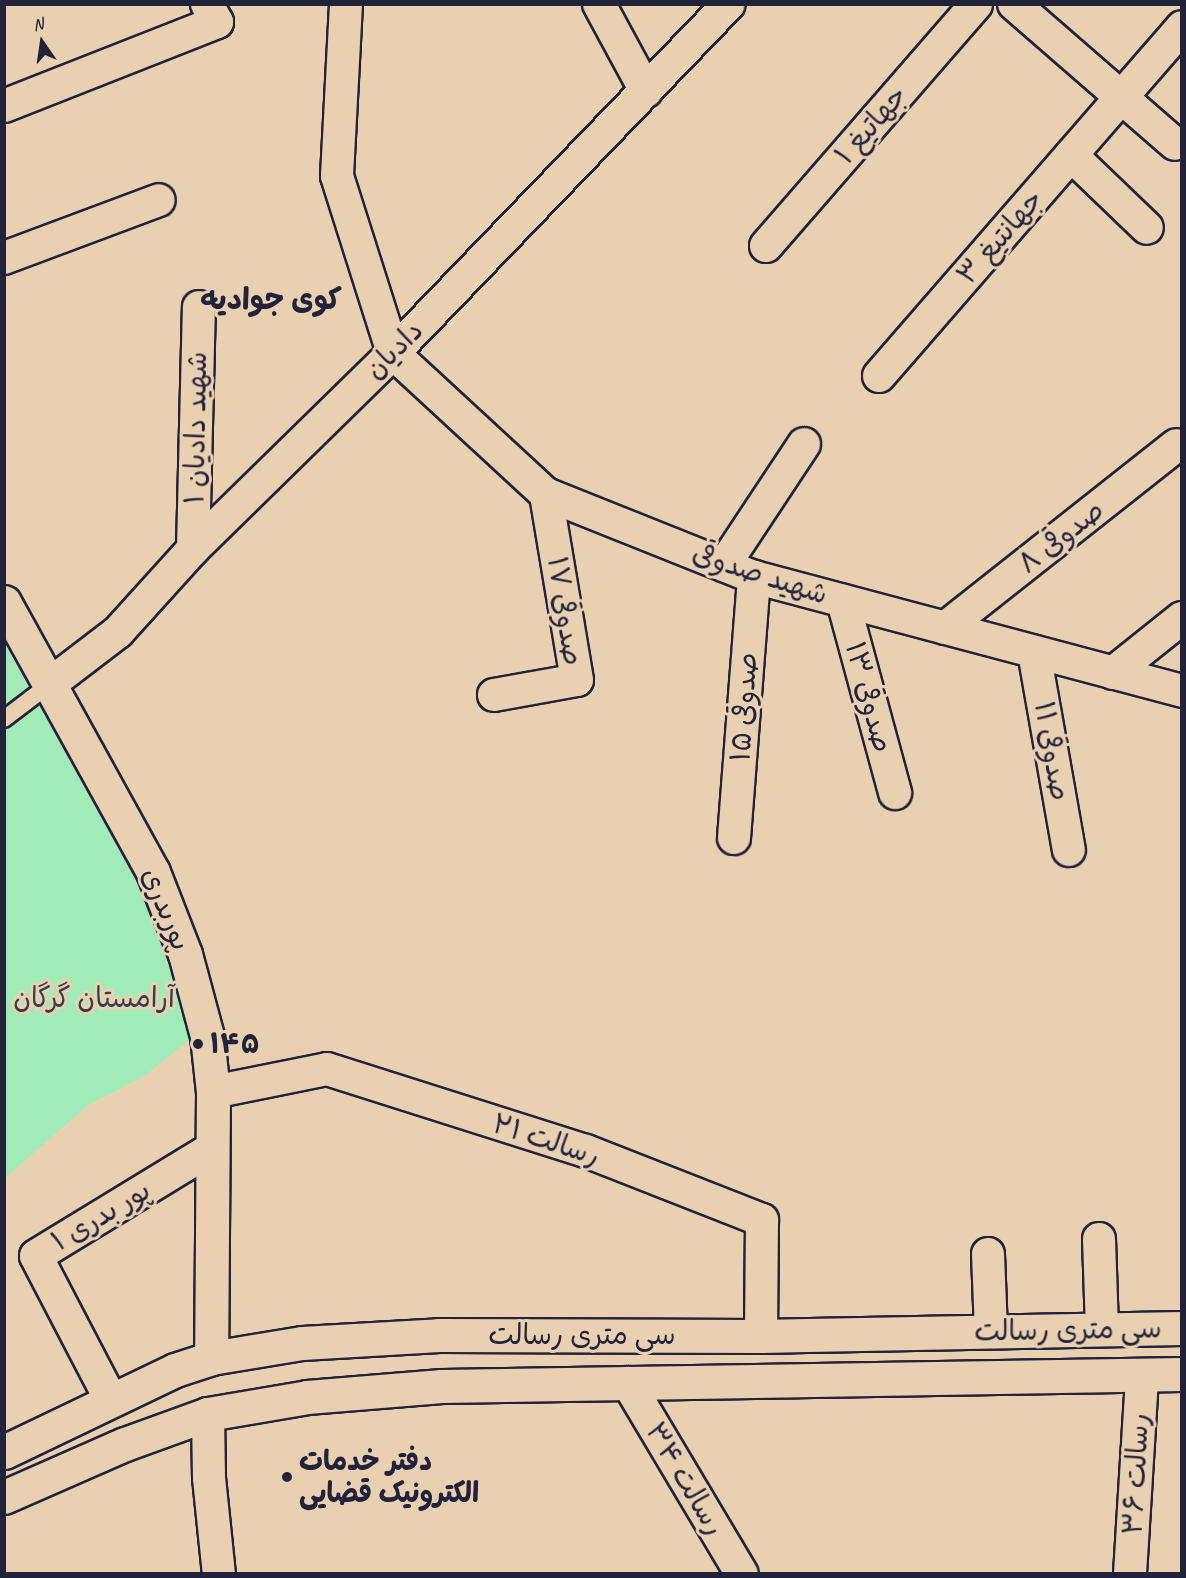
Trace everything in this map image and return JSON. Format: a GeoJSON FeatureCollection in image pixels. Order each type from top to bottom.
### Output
{"type":"FeatureCollection","features":[{"type":"Feature","properties":{"kind":"main road","name":"پوربدری"},"geometry":{"type":"LineString","coordinates":[[4,602],[153,872],[188,964],[207,1036],[213,1092],[211,1358]]}},
{"type":"Feature","properties":{"kind":"main road","name":"سی متری رسالت"},"geometry":{"type":"LineString","coordinates":[[4,1452],[175,1370],[211,1358],[302,1343],[439,1335],[762,1336],[1182,1328]]}},
{"type":"Feature","properties":{"kind":"main road"},"geometry":{"type":"LineString","coordinates":[[439,1335],[442,1386]]}},
{"type":"Feature","properties":{"kind":"main road","name":"سی متری رسالت"},"geometry":{"type":"LineString","coordinates":[[4,1497],[124,1444],[208,1414],[307,1397],[442,1386],[1182,1374]]}},
{"type":"Feature","properties":{"kind":"street"},"geometry":{"type":"LineString","coordinates":[[346,4],[337,176],[393,353]]}},
{"type":"Feature","properties":{"kind":"street"},"geometry":{"type":"LineString","coordinates":[[599,4],[646,91]]}},
{"type":"Feature","properties":{"kind":"street","name":"دادیان"},"geometry":{"type":"LineString","coordinates":[[50,684],[118,632],[193,549],[393,353],[729,4]]}},
{"type":"Feature","properties":{"kind":"street","name":"جهاتیغ ۱"},"geometry":{"type":"LineString","coordinates":[[766,246],[976,4]]}},
{"type":"Feature","properties":{"kind":"street"},"geometry":{"type":"LineString","coordinates":[[1014,4],[1175,144]]}},
{"type":"Feature","properties":{"kind":"street"},"geometry":{"type":"LineString","coordinates":[[4,106],[212,13]]}},
{"type":"Feature","properties":{"kind":"street","name":"جهانتیغ ۳"},"geometry":{"type":"LineString","coordinates":[[879,376],[1182,27]]}},
{"type":"Feature","properties":{"kind":"street"},"geometry":{"type":"LineString","coordinates":[[1071,154],[1147,228]]}},
{"type":"Feature","properties":{"kind":"street"},"geometry":{"type":"LineString","coordinates":[[4,258],[159,200]]}},
{"type":"Feature","properties":{"kind":"street","name":"۱ شهید دادیان"},"geometry":{"type":"LineString","coordinates":[[193,549],[199,307]]}},
{"type":"Feature","properties":{"kind":"street","name":"شهید صدوقی"},"geometry":{"type":"LineString","coordinates":[[393,353],[546,494],[754,577],[1182,691]]}},
{"type":"Feature","properties":{"kind":"street"},"geometry":{"type":"LineString","coordinates":[[724,565],[804,444]]}},
{"type":"Feature","properties":{"kind":"street","name":"۸ صدوقی"},"geometry":{"type":"LineString","coordinates":[[945,628],[1177,445]]}},
{"type":"Feature","properties":{"kind":"street","name":"۱۷ صدوقی"},"geometry":{"type":"LineString","coordinates":[[494,695],[577,680],[546,494]]}},
{"type":"Feature","properties":{"kind":"street","name":"۱۵ صدوقی"},"geometry":{"type":"LineString","coordinates":[[734,838],[754,577]]}},
{"type":"Feature","properties":{"kind":"street","name":"۱۳ صدوقی"},"geometry":{"type":"LineString","coordinates":[[843,601],[895,793]]}},
{"type":"Feature","properties":{"kind":"street"},"geometry":{"type":"LineString","coordinates":[[1113,673],[1182,618]]}},
{"type":"Feature","properties":{"kind":"street","name":"۱۱ صدوقی"},"geometry":{"type":"LineString","coordinates":[[1034,652],[1069,850]]}},
{"type":"Feature","properties":{"kind":"street","name":"۲۱ رسالت"},"geometry":{"type":"LineString","coordinates":[[213,1092],[327,1069],[586,1151],[762,1220],[762,1336]]}},
{"type":"Feature","properties":{"kind":"street","name":"پور بدری ۱"},"geometry":{"type":"LineString","coordinates":[[111,1401],[36,1256],[213,1148]]}},
{"type":"Feature","properties":{"kind":"street"},"geometry":{"type":"LineString","coordinates":[[1099,1239],[1102,1329]]}},
{"type":"Feature","properties":{"kind":"street"},"geometry":{"type":"LineString","coordinates":[[988,1254],[991,1331]]}},
{"type":"Feature","properties":{"kind":"street","name":"رسالت ۳۶"},"geometry":{"type":"LineString","coordinates":[[1130,1574],[1142,1375]]}},
{"type":"Feature","properties":{"kind":"street","name":"رسالت ۳۴"},"geometry":{"type":"LineString","coordinates":[[628,1383],[742,1574]]}},
{"type":"Feature","properties":{"kind":"street"},"geometry":{"type":"LineString","coordinates":[[208,1414],[209,1478],[219,1574]]}},
{"type":"Feature","properties":{"kind":"lane"},"geometry":{"type":"LineString","coordinates":[[4,718],[50,684]]}},
{"type":"Feature","properties":{"kind":"green space","name":"آرامستان گرگان"},"geometry":{"type":"Polygon","coordinates":[[[4,642],[144,895],[178,970],[191,1039],[143,1077],[88,1105],[5,1178],[4,642]]]}},
{"type":"Feature","properties":{"kind":"place","name":"۱۴۵"},"geometry":{"type":"Point","coordinates":[198,1044]}},
{"type":"Feature","properties":{"kind":"place","name":"دفتر خدمات الکترونیک قضایی"},"geometry":{"type":"Point","coordinates":[287,1477]}},
{"type":"Feature","properties":{"kind":"district","name":"کوی جوادیه"},"geometry":{"type":"Point","coordinates":[271,299]}}]}
